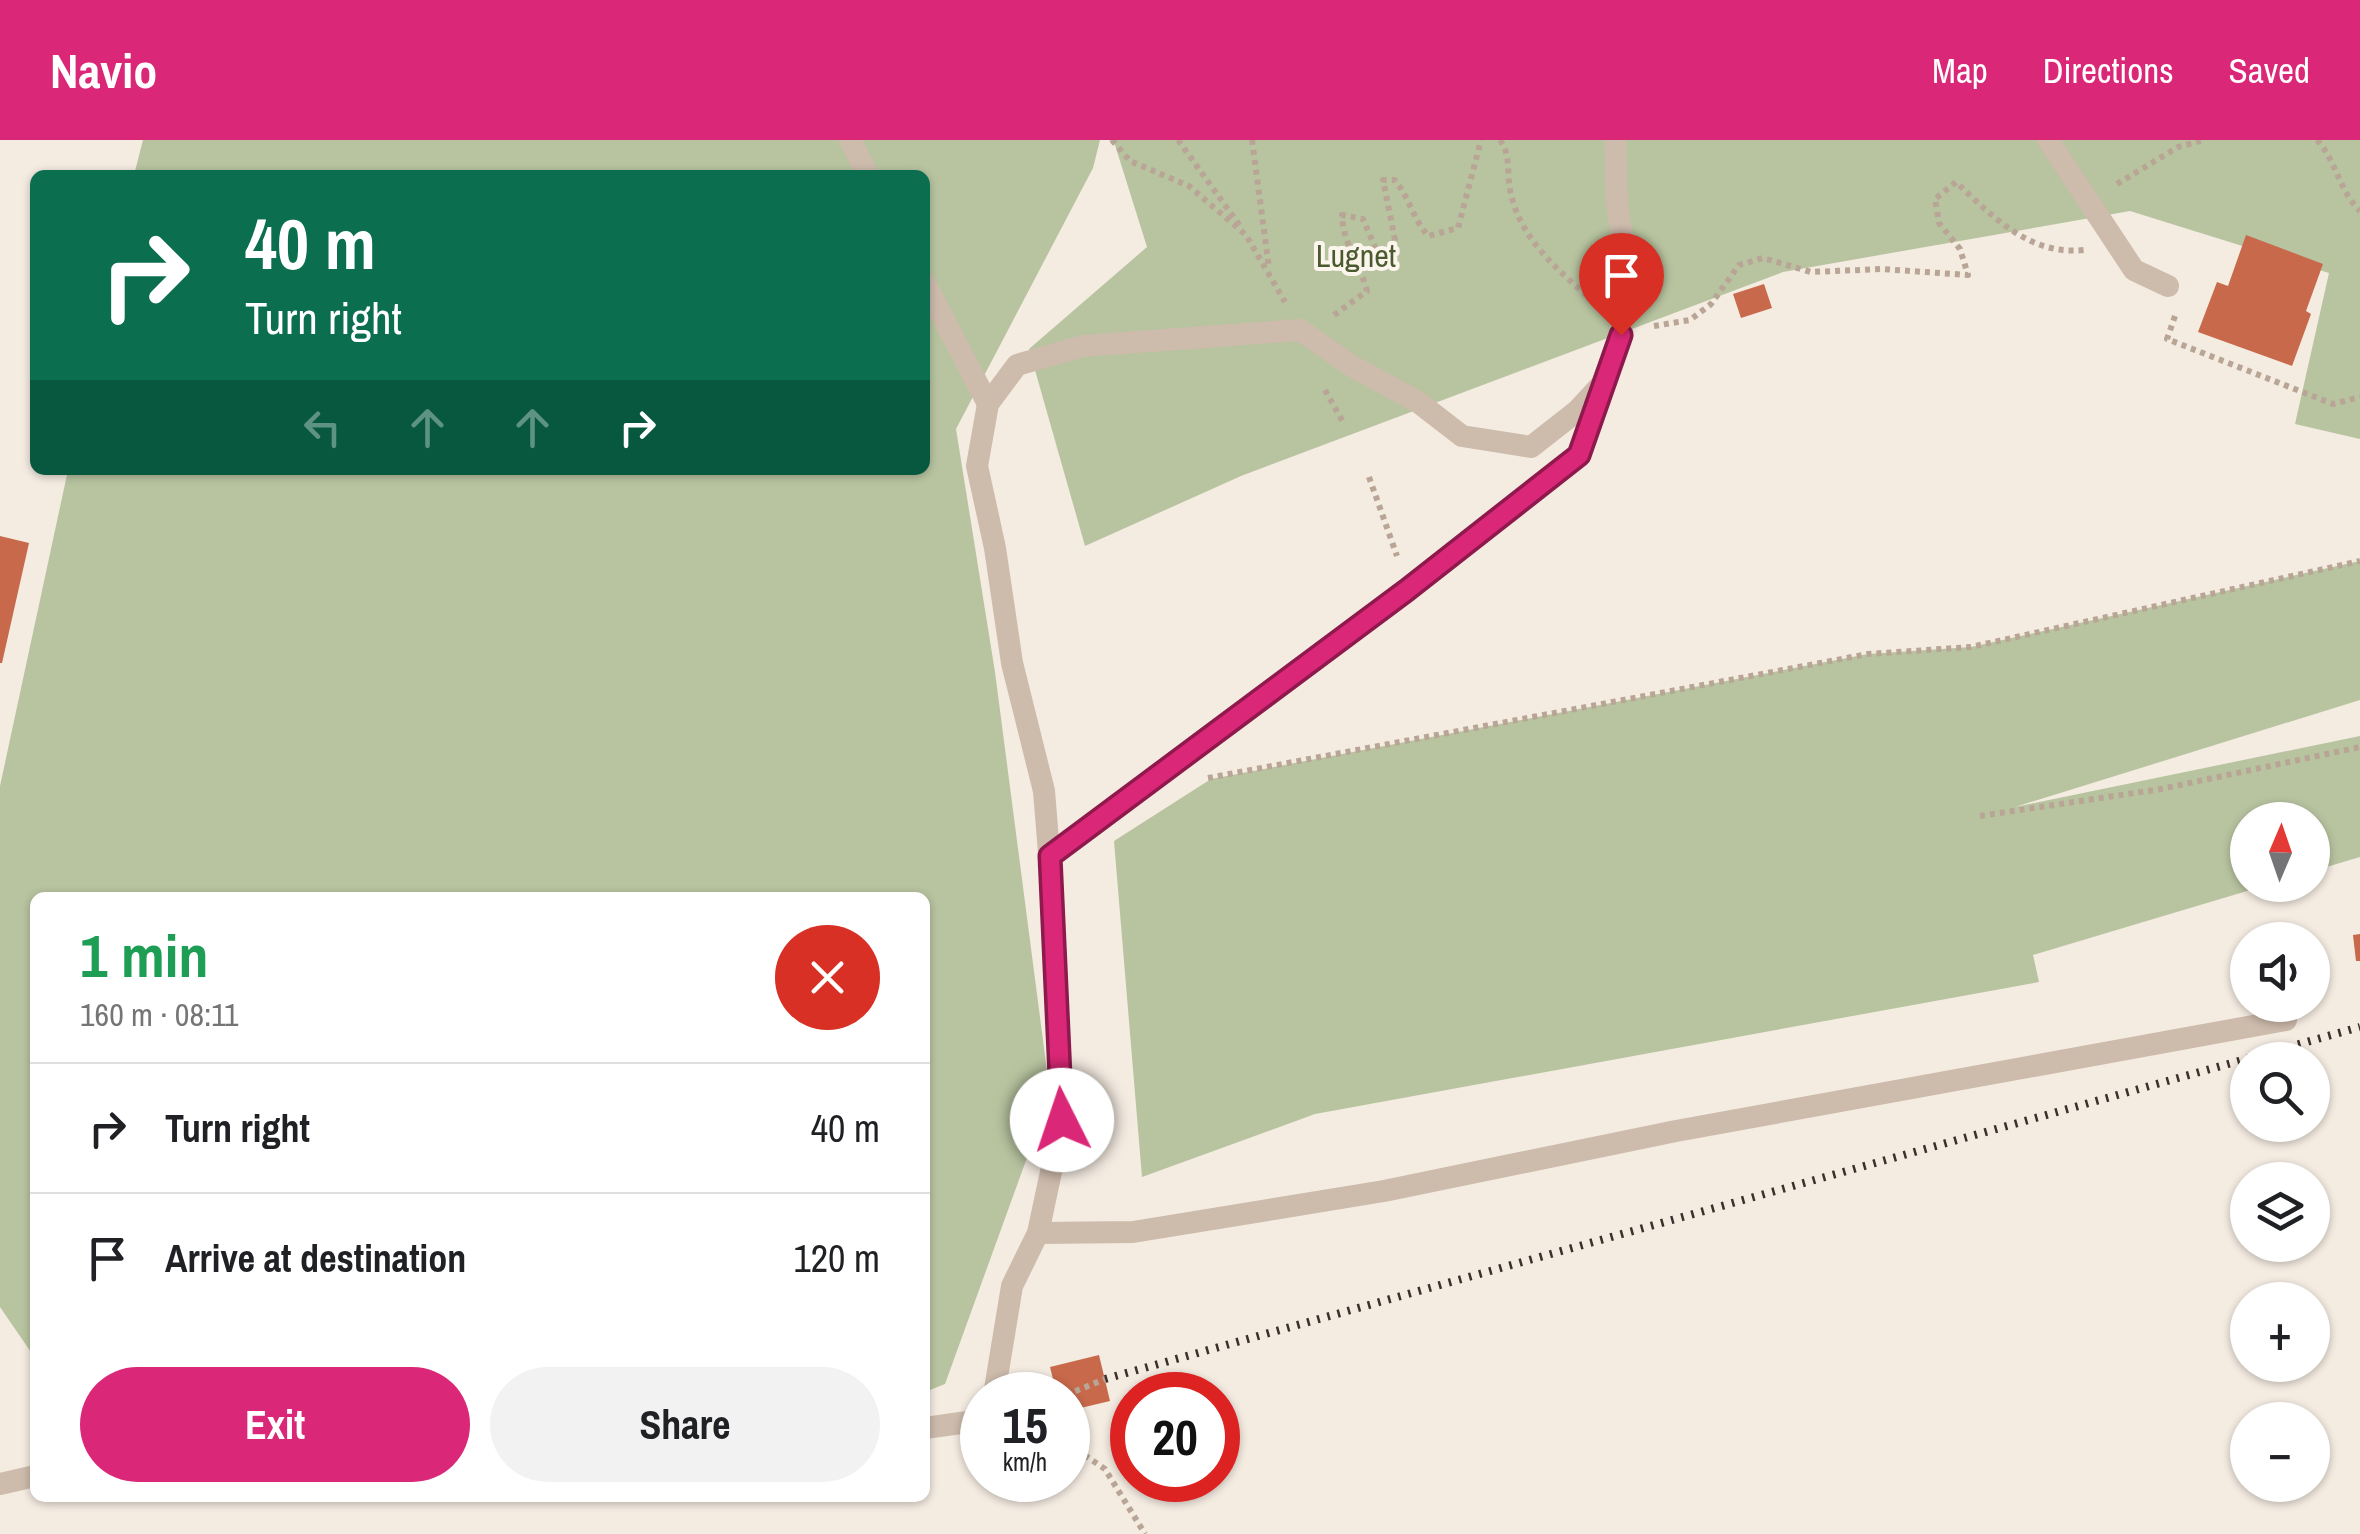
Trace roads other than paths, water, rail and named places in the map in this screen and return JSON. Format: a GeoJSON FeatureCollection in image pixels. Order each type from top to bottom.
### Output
{"type":"FeatureCollection","features":[{"type":"Feature","properties":{"kind":"lane"},"geometry":{"type":"LineString","coordinates":[[850,140],[865,170]]}},
{"type":"Feature","properties":{"kind":"lane"},"geometry":{"type":"LineString","coordinates":[[1050,856],[1407,590],[1579,455],[1621,335],[1627,270],[1617,204],[1616,140]]}},
{"type":"Feature","properties":{"kind":"lane"},"geometry":{"type":"LineString","coordinates":[[2048,140],[2134,270],[2168,286]]}},
{"type":"Feature","properties":{"kind":"lane"},"geometry":{"type":"LineString","coordinates":[[930,293],[988,404]]}},
{"type":"Feature","properties":{"kind":"lane"},"geometry":{"type":"LineString","coordinates":[[998,1372],[1012,1286],[1038,1233],[1062,1120],[1044,792],[1012,663],[978,466],[988,404],[1018,364],[1084,346],[1300,330],[1352,366],[1418,402],[1462,436],[1531,447],[1577,411],[1602,384]]}},
{"type":"Feature","properties":{"kind":"lane"},"geometry":{"type":"LineString","coordinates":[[1038,1233],[1133,1232],[1384,1191],[1676,1131],[2275,1022]]}},
{"type":"Feature","properties":{"kind":"lane"},"geometry":{"type":"LineString","coordinates":[[930,1427],[960,1423]]}},
{"type":"Feature","properties":{"kind":"lane"},"geometry":{"type":"LineString","coordinates":[[0,1484],[30,1477]]}},
{"type":"Feature","properties":{"kind":"railway"},"geometry":{"type":"LineString","coordinates":[[1105,1379],[2360,1027]]}},
{"type":"Feature","properties":{"kind":"park label","name":"Lugnet"},"geometry":{"type":"Point","coordinates":[1356,256]}}]}
